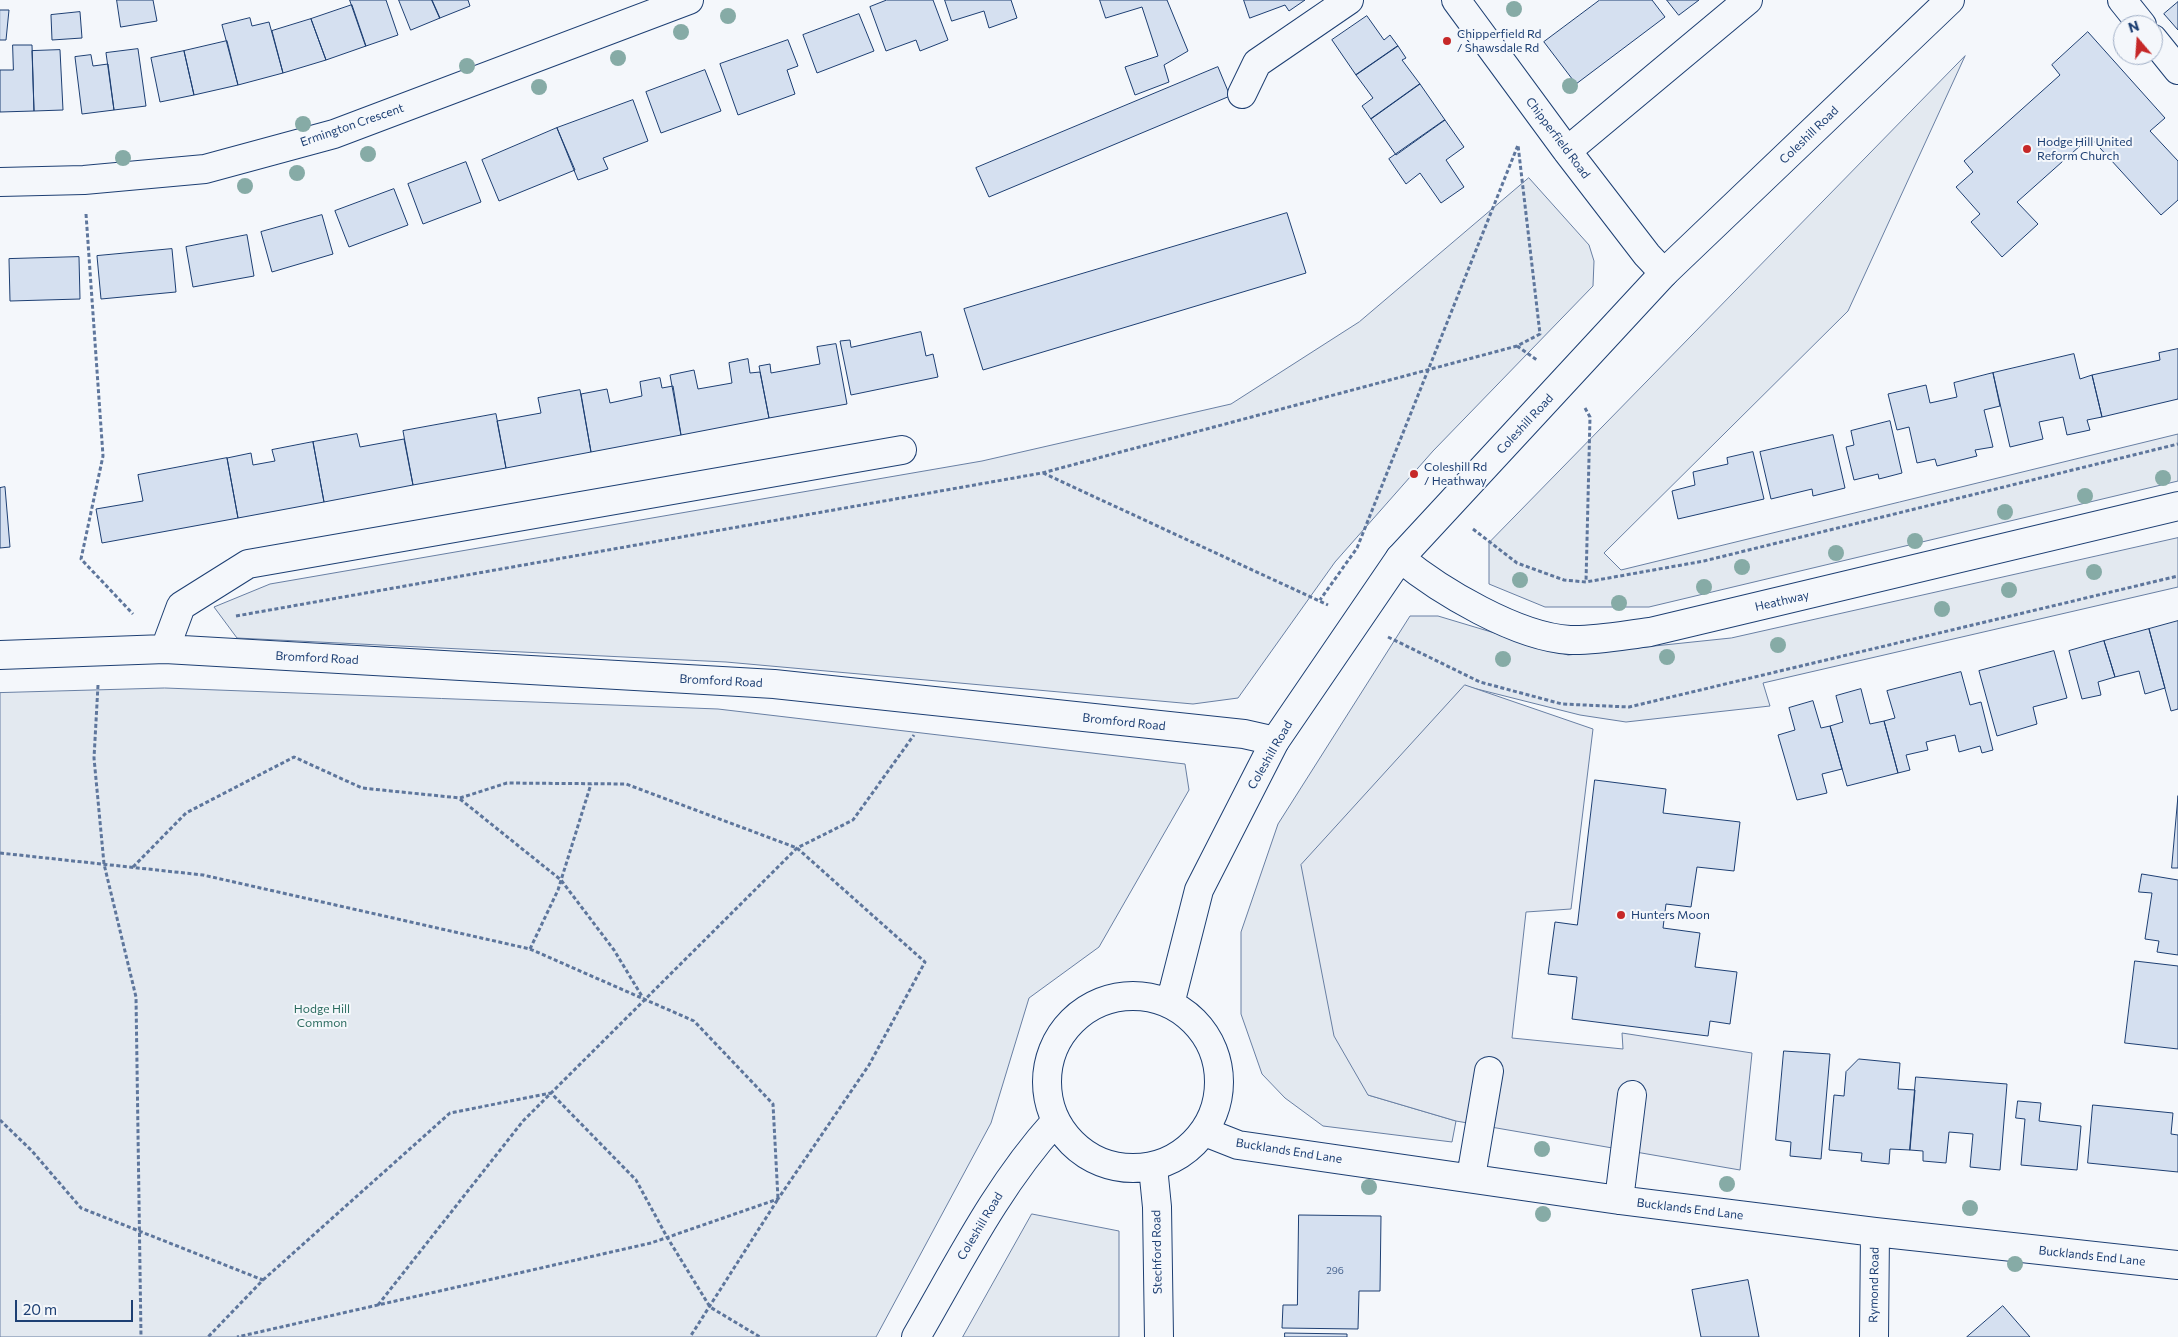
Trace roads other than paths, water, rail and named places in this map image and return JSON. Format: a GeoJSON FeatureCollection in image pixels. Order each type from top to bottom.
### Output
{"type":"FeatureCollection","features":[{"type":"Feature","properties":{"kind":"street","name":"Ermington Crescent"},"geometry":{"type":"LineString","coordinates":[[0,182],[84,180],[205,169],[334,134],[689,0]]}},
{"type":"Feature","properties":{"kind":"street"},"geometry":{"type":"LineString","coordinates":[[1242,94],[1257,63],[1349,0]]}},
{"type":"Feature","properties":{"kind":"street","name":"Chipperfield Road"},"geometry":{"type":"LineString","coordinates":[[1456,0],[1567,150],[1664,273]]}},
{"type":"Feature","properties":{"kind":"street"},"geometry":{"type":"LineString","coordinates":[[1567,150],[1748,0]]}},
{"type":"Feature","properties":{"kind":"street","name":"Coleshill Road"},"geometry":{"type":"LineString","coordinates":[[1170,1004],[1199,890],[1275,741],[1400,558],[1664,273],[1950,0]]}},
{"type":"Feature","properties":{"kind":"street"},"geometry":{"type":"LineString","coordinates":[[2122,0],[2134,15]]}},
{"type":"Feature","properties":{"kind":"street"},"geometry":{"type":"LineString","coordinates":[[2163,51],[2178,70]]}},
{"type":"Feature","properties":{"kind":"street"},"geometry":{"type":"LineString","coordinates":[[165,649],[181,606],[248,564],[902,450]]}},
{"type":"Feature","properties":{"kind":"street","name":"Heathway"},"geometry":{"type":"LineString","coordinates":[[1400,558],[1426,579],[1508,623],[1540,635],[1571,640],[1650,632],[2178,506]]}},
{"type":"Feature","properties":{"kind":"street","name":"Bromford Road"},"geometry":{"type":"LineString","coordinates":[[0,655],[165,649],[774,684],[1244,734],[1275,741]]}},
{"type":"Feature","properties":{"kind":"street"},"geometry":{"type":"LineString","coordinates":[[1144,996],[1170,1004],[1194,1021],[1212,1045],[1220,1074],[1217,1105],[1205,1132],[1190,1148],[1172,1160],[1153,1167],[1124,1169],[1096,1161],[1072,1145],[1055,1122],[1047,1096],[1047,1069],[1055,1044],[1070,1022],[1092,1006],[1117,997],[1144,996]]}},
{"type":"Feature","properties":{"kind":"street"},"geometry":{"type":"LineString","coordinates":[[1472,1177],[1489,1071]]}},
{"type":"Feature","properties":{"kind":"street"},"geometry":{"type":"LineString","coordinates":[[1619,1200],[1632,1096]]}},
{"type":"Feature","properties":{"kind":"street","name":"Coleshill Road"},"geometry":{"type":"LineString","coordinates":[[916,1337],[989,1208],[1036,1142],[1055,1122]]}},
{"type":"Feature","properties":{"kind":"street","name":"Bucklands End Lane"},"geometry":{"type":"LineString","coordinates":[[1205,1132],[1238,1145],[1472,1177],[1619,1200],[1875,1232],[2178,1265]]}},
{"type":"Feature","properties":{"kind":"street","name":"Stechford Road"},"geometry":{"type":"LineString","coordinates":[[1153,1167],[1157,1206],[1159,1337]]}},
{"type":"Feature","properties":{"kind":"street","name":"Rymond Road"},"geometry":{"type":"LineString","coordinates":[[1874,1337],[1875,1232]]}},
{"type":"Feature","properties":{"kind":"place","name":"Chipperfield Rd / Shawsdale Rd"},"geometry":{"type":"Point","coordinates":[1447,41]}},
{"type":"Feature","properties":{"kind":"place","name":"Hodge Hill United Reform Church"},"geometry":{"type":"Point","coordinates":[2027,149]}},
{"type":"Feature","properties":{"kind":"place","name":"Coleshill Rd / Heathway"},"geometry":{"type":"Point","coordinates":[1414,474]}},
{"type":"Feature","properties":{"kind":"place","name":"Hunters Moon"},"geometry":{"type":"Point","coordinates":[1621,915]}},
{"type":"Feature","properties":{"kind":"park label","name":"Hodge Hill Common"},"geometry":{"type":"Point","coordinates":[322,1016]}}]}
